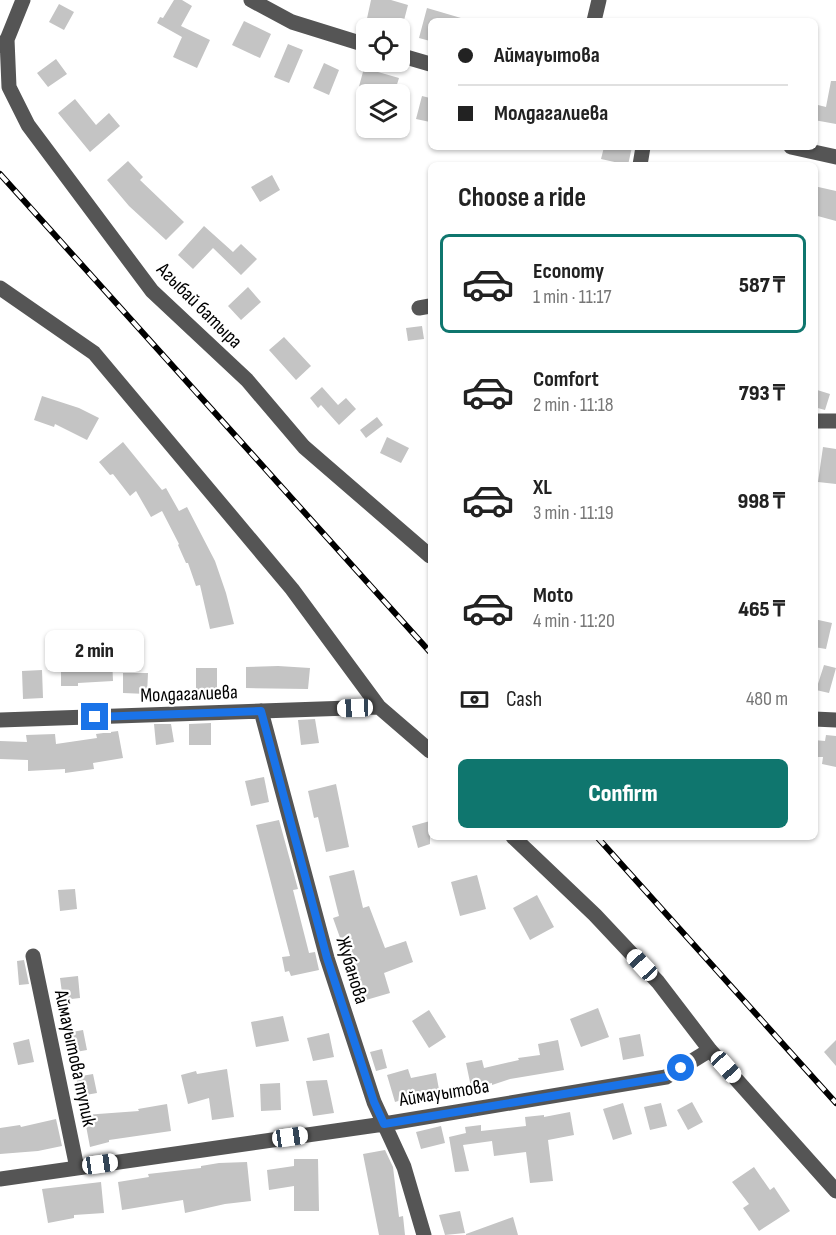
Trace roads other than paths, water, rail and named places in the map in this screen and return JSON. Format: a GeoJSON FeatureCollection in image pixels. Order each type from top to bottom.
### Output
{"type":"FeatureCollection","features":[{"type":"Feature","properties":{"kind":"street"},"geometry":{"type":"LineString","coordinates":[[0,58],[23,0]]}},
{"type":"Feature","properties":{"kind":"street"},"geometry":{"type":"LineString","coordinates":[[251,0],[292,22],[356,42]]}},
{"type":"Feature","properties":{"kind":"street"},"geometry":{"type":"LineString","coordinates":[[595,18],[599,0]]}},
{"type":"Feature","properties":{"kind":"street","name":"Агыбай батыра"},"geometry":{"type":"LineString","coordinates":[[8,39],[9,87],[28,125],[152,291],[247,380],[304,447],[428,554]]}},
{"type":"Feature","properties":{"kind":"street"},"geometry":{"type":"LineString","coordinates":[[410,58],[428,63]]}},
{"type":"Feature","properties":{"kind":"street"},"geometry":{"type":"LineString","coordinates":[[804,150],[836,157]]}},
{"type":"Feature","properties":{"kind":"street"},"geometry":{"type":"LineString","coordinates":[[0,288],[94,353],[292,589],[379,707],[428,748]]}},
{"type":"Feature","properties":{"kind":"street"},"geometry":{"type":"LineString","coordinates":[[818,421],[836,421]]}},
{"type":"Feature","properties":{"kind":"street","name":"Молдагалиева"},"geometry":{"type":"LineString","coordinates":[[0,720],[379,707]]}},
{"type":"Feature","properties":{"kind":"street","name":"Жубанова"},"geometry":{"type":"LineString","coordinates":[[261,711],[327,958],[374,1102],[404,1167],[424,1235]]}},
{"type":"Feature","properties":{"kind":"street"},"geometry":{"type":"LineString","coordinates":[[818,719],[836,720]]}},
{"type":"Feature","properties":{"kind":"street"},"geometry":{"type":"LineString","coordinates":[[516,840],[595,915],[658,982],[710,1050],[836,1191]]}},
{"type":"Feature","properties":{"kind":"street","name":"Аймауытова тупик"},"geometry":{"type":"LineString","coordinates":[[33,956],[77,1168]]}},
{"type":"Feature","properties":{"kind":"street","name":"Аймауытова"},"geometry":{"type":"LineString","coordinates":[[0,1179],[384,1124],[666,1077],[710,1050]]}},
{"type":"Feature","properties":{"kind":"railway"},"geometry":{"type":"LineString","coordinates":[[0,174],[428,650]]}},
{"type":"Feature","properties":{"kind":"railway"},"geometry":{"type":"LineString","coordinates":[[600,840],[836,1103]]}}]}
